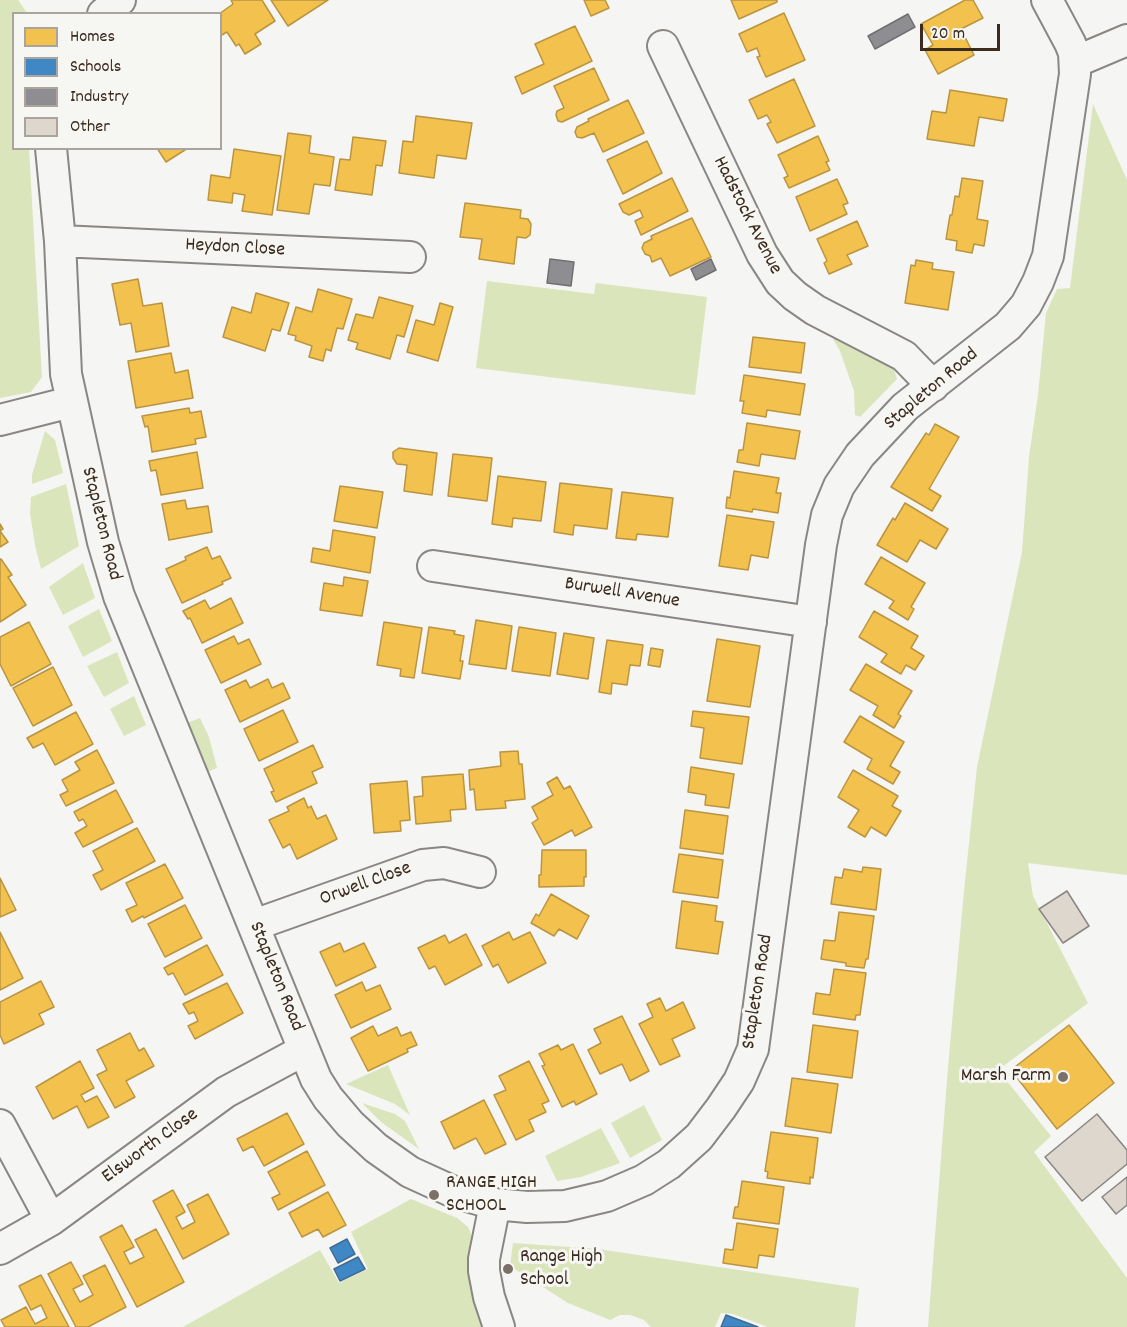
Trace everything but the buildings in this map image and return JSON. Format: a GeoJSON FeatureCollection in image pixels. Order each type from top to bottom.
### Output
{"type":"FeatureCollection","features":[{"type":"Feature","properties":{"kind":"street"},"geometry":{"type":"LineString","coordinates":[[105,12],[120,0]]}},
{"type":"Feature","properties":{"kind":"street"},"geometry":{"type":"LineString","coordinates":[[1047,0],[1070,42],[1075,62],[1127,40]]}},
{"type":"Feature","properties":{"kind":"street","name":"Hadstock Avenue"},"geometry":{"type":"LineString","coordinates":[[663,46],[762,254],[780,282],[815,310],[904,356],[933,386]]}},
{"type":"Feature","properties":{"kind":"street","name":"Stapleton Road"},"geometry":{"type":"LineString","coordinates":[[51,150],[60,241],[66,374],[103,542],[119,596],[316,1079],[328,1098],[350,1124],[376,1148],[410,1172],[456,1192],[495,1204],[527,1207],[565,1206],[607,1196],[644,1180],[669,1164],[699,1137],[738,1081],[753,1049],[827,515],[839,486],[860,455],[885,427],[905,407],[1008,326],[1026,305],[1048,256],[1075,62]]}},
{"type":"Feature","properties":{"kind":"street","name":"Heydon Close"},"geometry":{"type":"LineString","coordinates":[[60,241],[410,257]]}},
{"type":"Feature","properties":{"kind":"street"},"geometry":{"type":"LineString","coordinates":[[0,420],[71,402]]}},
{"type":"Feature","properties":{"kind":"street","name":"Burwell Avenue"},"geometry":{"type":"LineString","coordinates":[[433,566],[811,622]]}},
{"type":"Feature","properties":{"kind":"street","name":"Orwell Close"},"geometry":{"type":"LineString","coordinates":[[254,925],[423,865],[444,863],[480,872]]}},
{"type":"Feature","properties":{"kind":"street","name":"Elsworth Close"},"geometry":{"type":"LineString","coordinates":[[0,1249],[51,1220],[226,1092],[304,1050]]}},
{"type":"Feature","properties":{"kind":"street"},"geometry":{"type":"LineString","coordinates":[[0,1125],[51,1220]]}},
{"type":"Feature","properties":{"kind":"street"},"geometry":{"type":"LineString","coordinates":[[495,1204],[484,1259],[484,1271],[489,1297],[499,1327]]}},
{"type":"Feature","properties":{"kind":"green space"},"geometry":{"type":"Polygon","coordinates":[[[0,0],[18,0],[26,12],[12,12],[12,150],[29,150],[42,377],[31,392],[0,398],[0,0]]]}},
{"type":"Feature","properties":{"kind":"green space"},"geometry":{"type":"Polygon","coordinates":[[[1093,104],[1127,180],[1127,875],[1028,863],[1033,896],[1088,1003],[998,1070],[1051,1136],[1034,1152],[1127,1278],[1127,1327],[928,1327],[948,1067],[977,767],[1022,552],[1029,457],[1046,313],[1057,289],[1070,288],[1093,104]]]}},
{"type":"Feature","properties":{"kind":"green space"},"geometry":{"type":"Polygon","coordinates":[[[487,281],[594,294],[596,283],[707,297],[695,395],[476,368],[487,281]]]}},
{"type":"Feature","properties":{"kind":"green space"},"geometry":{"type":"Polygon","coordinates":[[[838,334],[892,365],[897,379],[860,417],[855,415],[854,391],[840,351],[833,339],[838,334]]]}},
{"type":"Feature","properties":{"kind":"green space"},"geometry":{"type":"Polygon","coordinates":[[[45,431],[55,440],[63,473],[32,484],[32,475],[45,431]]]}},
{"type":"Feature","properties":{"kind":"green space"},"geometry":{"type":"Polygon","coordinates":[[[66,484],[79,546],[41,569],[30,513],[31,497],[66,484]]]}},
{"type":"Feature","properties":{"kind":"green space"},"geometry":{"type":"Polygon","coordinates":[[[83,563],[95,598],[63,615],[49,587],[83,563]]]}},
{"type":"Feature","properties":{"kind":"green space"},"geometry":{"type":"Polygon","coordinates":[[[99,609],[112,641],[83,657],[68,626],[99,609]]]}},
{"type":"Feature","properties":{"kind":"green space"},"geometry":{"type":"Polygon","coordinates":[[[117,652],[129,683],[104,697],[87,666],[117,652]]]}},
{"type":"Feature","properties":{"kind":"green space"},"geometry":{"type":"Polygon","coordinates":[[[134,696],[146,725],[124,736],[110,709],[134,696]]]}},
{"type":"Feature","properties":{"kind":"green space"},"geometry":{"type":"Polygon","coordinates":[[[200,718],[209,737],[217,768],[207,772],[187,723],[200,718]]]}},
{"type":"Feature","properties":{"kind":"green space"},"geometry":{"type":"Polygon","coordinates":[[[388,1065],[410,1115],[395,1104],[346,1084],[388,1065]]]}},
{"type":"Feature","properties":{"kind":"green space"},"geometry":{"type":"Polygon","coordinates":[[[362,1103],[395,1114],[405,1121],[419,1149],[381,1122],[362,1103]]]}},
{"type":"Feature","properties":{"kind":"green space"},"geometry":{"type":"Polygon","coordinates":[[[644,1105],[662,1140],[630,1158],[611,1123],[644,1105]]]}},
{"type":"Feature","properties":{"kind":"green space"},"geometry":{"type":"Polygon","coordinates":[[[601,1128],[620,1163],[581,1177],[557,1181],[545,1156],[601,1128]]]}},
{"type":"Feature","properties":{"kind":"green space"},"geometry":{"type":"Polygon","coordinates":[[[411,1199],[457,1218],[468,1227],[485,1327],[183,1327],[320,1250],[339,1283],[368,1269],[351,1232],[411,1199]]]}},
{"type":"Feature","properties":{"kind":"green space"},"geometry":{"type":"Polygon","coordinates":[[[513,1243],[598,1249],[859,1288],[855,1327],[768,1327],[733,1314],[721,1313],[715,1327],[651,1327],[644,1320],[630,1315],[620,1315],[610,1320],[568,1303],[510,1266],[513,1243]]]}},
{"type":"Feature","properties":{"kind":"place","name":"Marsh Farm"},"geometry":{"type":"Point","coordinates":[1063,1077]}},
{"type":"Feature","properties":{"kind":"place","name":"RANGE HIGH SCHOOL"},"geometry":{"type":"Point","coordinates":[434,1195]}},
{"type":"Feature","properties":{"kind":"place","name":"Range High School"},"geometry":{"type":"Point","coordinates":[508,1269]}}]}
